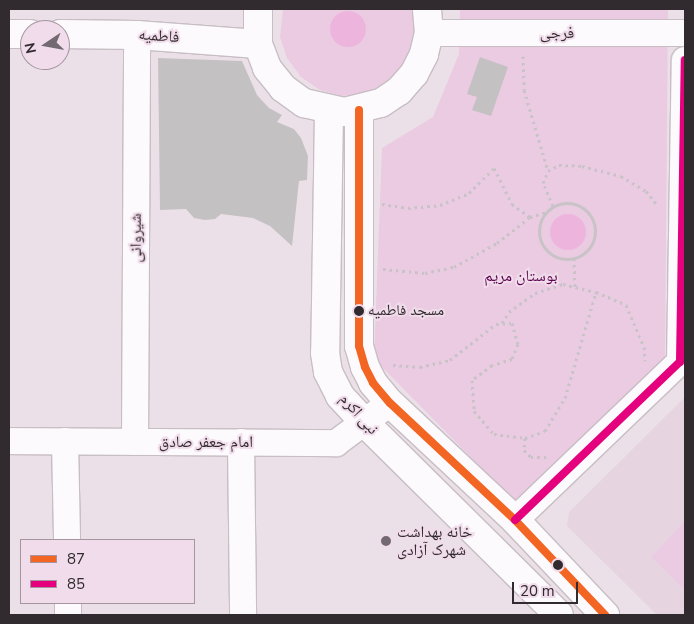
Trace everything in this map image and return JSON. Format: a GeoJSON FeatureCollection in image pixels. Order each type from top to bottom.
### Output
{"type":"FeatureCollection","features":[{"type":"Feature","properties":{"kind":"street"},"geometry":{"type":"LineString","coordinates":[[258,9],[258,44],[267,68],[283,88],[304,103],[329,111],[360,110],[380,103],[399,91],[414,74],[424,54],[428,21]]}},
{"type":"Feature","properties":{"kind":"street","name":"فرجی"},"geometry":{"type":"LineString","coordinates":[[428,21],[685,33]]}},
{"type":"Feature","properties":{"kind":"street","name":"فاطمیه"},"geometry":{"type":"LineString","coordinates":[[70,34],[138,34],[258,44]]}},
{"type":"Feature","properties":{"kind":"street","name":"شیروانی"},"geometry":{"type":"LineString","coordinates":[[135,442],[138,34]]}},
{"type":"Feature","properties":{"kind":"street"},"geometry":{"type":"LineString","coordinates":[[515,520],[683,362],[685,60]]}},
{"type":"Feature","properties":{"kind":"street","name":"نبی اکرم"},"geometry":{"type":"LineString","coordinates":[[360,110],[358,346],[373,383],[390,403],[515,520],[605,615]]}},
{"type":"Feature","properties":{"kind":"street","name":"نبی اکرم"},"geometry":{"type":"LineString","coordinates":[[329,111],[325,352],[328,372],[340,396],[547,611]]}},
{"type":"Feature","properties":{"kind":"street","name":"امام جعفر صادق"},"geometry":{"type":"LineString","coordinates":[[9,441],[336,443],[390,403]]}},
{"type":"Feature","properties":{"kind":"street"},"geometry":{"type":"LineString","coordinates":[[65,441],[67,539]]}},
{"type":"Feature","properties":{"kind":"street"},"geometry":{"type":"LineString","coordinates":[[241,442],[243,615]]}},
{"type":"Feature","properties":{"kind":"path"},"geometry":{"type":"LineString","coordinates":[[523,53],[524,90],[548,171]]}},
{"type":"Feature","properties":{"kind":"path"},"geometry":{"type":"LineString","coordinates":[[553,206],[543,183],[548,171],[559,165],[582,166],[621,176],[646,191],[660,207],[661,214]]}},
{"type":"Feature","properties":{"kind":"path"},"geometry":{"type":"LineString","coordinates":[[379,204],[408,208],[440,205],[469,193],[494,168],[512,204],[530,217]]}},
{"type":"Feature","properties":{"kind":"path"},"geometry":{"type":"LineString","coordinates":[[379,213],[380,194]]}},
{"type":"Feature","properties":{"kind":"path"},"geometry":{"type":"LineString","coordinates":[[377,268],[398,273],[425,273],[454,267],[497,243],[530,217],[546,212],[553,206],[562,203],[581,206],[594,220],[594,239],[583,255],[574,258],[556,257],[543,245],[539,228],[546,212]]}},
{"type":"Feature","properties":{"kind":"path"},"geometry":{"type":"LineString","coordinates":[[574,258],[575,287]]}},
{"type":"Feature","properties":{"kind":"path"},"geometry":{"type":"LineString","coordinates":[[502,324],[509,312],[535,293],[563,284],[596,292],[626,305],[644,347],[646,369]]}},
{"type":"Feature","properties":{"kind":"path"},"geometry":{"type":"LineString","coordinates":[[387,365],[420,366],[450,360],[496,324],[512,323],[518,344],[512,359],[492,365],[472,380],[474,411],[494,434],[525,438],[545,431],[565,398],[596,292]]}},
{"type":"Feature","properties":{"kind":"path"},"geometry":{"type":"LineString","coordinates":[[525,438],[524,450],[531,456],[551,456]]}},
{"type":"Feature","properties":{"kind":"shaded area"},"geometry":{"type":"Polygon","coordinates":[[[348,11],[355,12],[361,16],[365,22],[365,36],[361,42],[355,46],[348,47],[341,46],[335,42],[331,36],[330,29],[331,22],[335,16],[341,12],[348,11]]]}},
{"type":"Feature","properties":{"kind":"shaded area"},"geometry":{"type":"Polygon","coordinates":[[[568,214],[575,215],[581,219],[585,225],[585,239],[581,245],[575,249],[568,250],[561,249],[555,245],[551,239],[550,232],[551,225],[555,219],[561,215],[568,214]]]}},
{"type":"Feature","properties":{"kind":"shaded area"},"geometry":{"type":"Polygon","coordinates":[[[685,397],[685,615],[657,615],[567,526],[569,512],[685,397]]]}},
{"type":"Feature","properties":{"kind":"green space"},"geometry":{"type":"Polygon","coordinates":[[[283,9],[412,9],[415,21],[414,45],[404,66],[387,83],[366,93],[343,96],[320,90],[301,77],[287,58],[280,37],[283,9]]]}},
{"type":"Feature","properties":{"kind":"green space","name":"بوستان مریم"},"geometry":{"type":"Polygon","coordinates":[[[460,9],[668,9],[665,358],[515,502],[374,359],[382,148],[433,117],[459,54],[460,9]]]}},
{"type":"Feature","properties":{"kind":"green space"},"geometry":{"type":"Polygon","coordinates":[[[685,521],[685,590],[651,557],[685,521]]]}},
{"type":"Feature","properties":{"kind":"building"},"geometry":{"type":"Polygon","coordinates":[[[480,57],[508,67],[491,116],[472,110],[477,97],[467,94],[480,57]]]}},
{"type":"Feature","properties":{"kind":"building"},"geometry":{"type":"Polygon","coordinates":[[[158,58],[242,61],[257,95],[269,108],[282,115],[277,122],[294,129],[301,138],[308,156],[307,180],[299,181],[292,246],[270,226],[253,218],[221,214],[215,219],[205,220],[194,218],[186,209],[160,210],[158,58]]]}},
{"type":"Feature","properties":{"kind":"transit line","name":"85"},"geometry":{"type":"LineString","coordinates":[[515,520],[680,362],[685,60]]}},
{"type":"Feature","properties":{"kind":"transit line","name":"87"},"geometry":{"type":"LineString","coordinates":[[359,110],[359,346],[365,367],[373,383],[390,403],[515,520],[605,615]]}},
{"type":"Feature","properties":{"kind":"place","name":"مسجد فاطمیه"},"geometry":{"type":"Point","coordinates":[359,311]}},
{"type":"Feature","properties":{"kind":"place","name":"خانه بهداشت شهرک آزادی"},"geometry":{"type":"Point","coordinates":[386,541]}}]}
